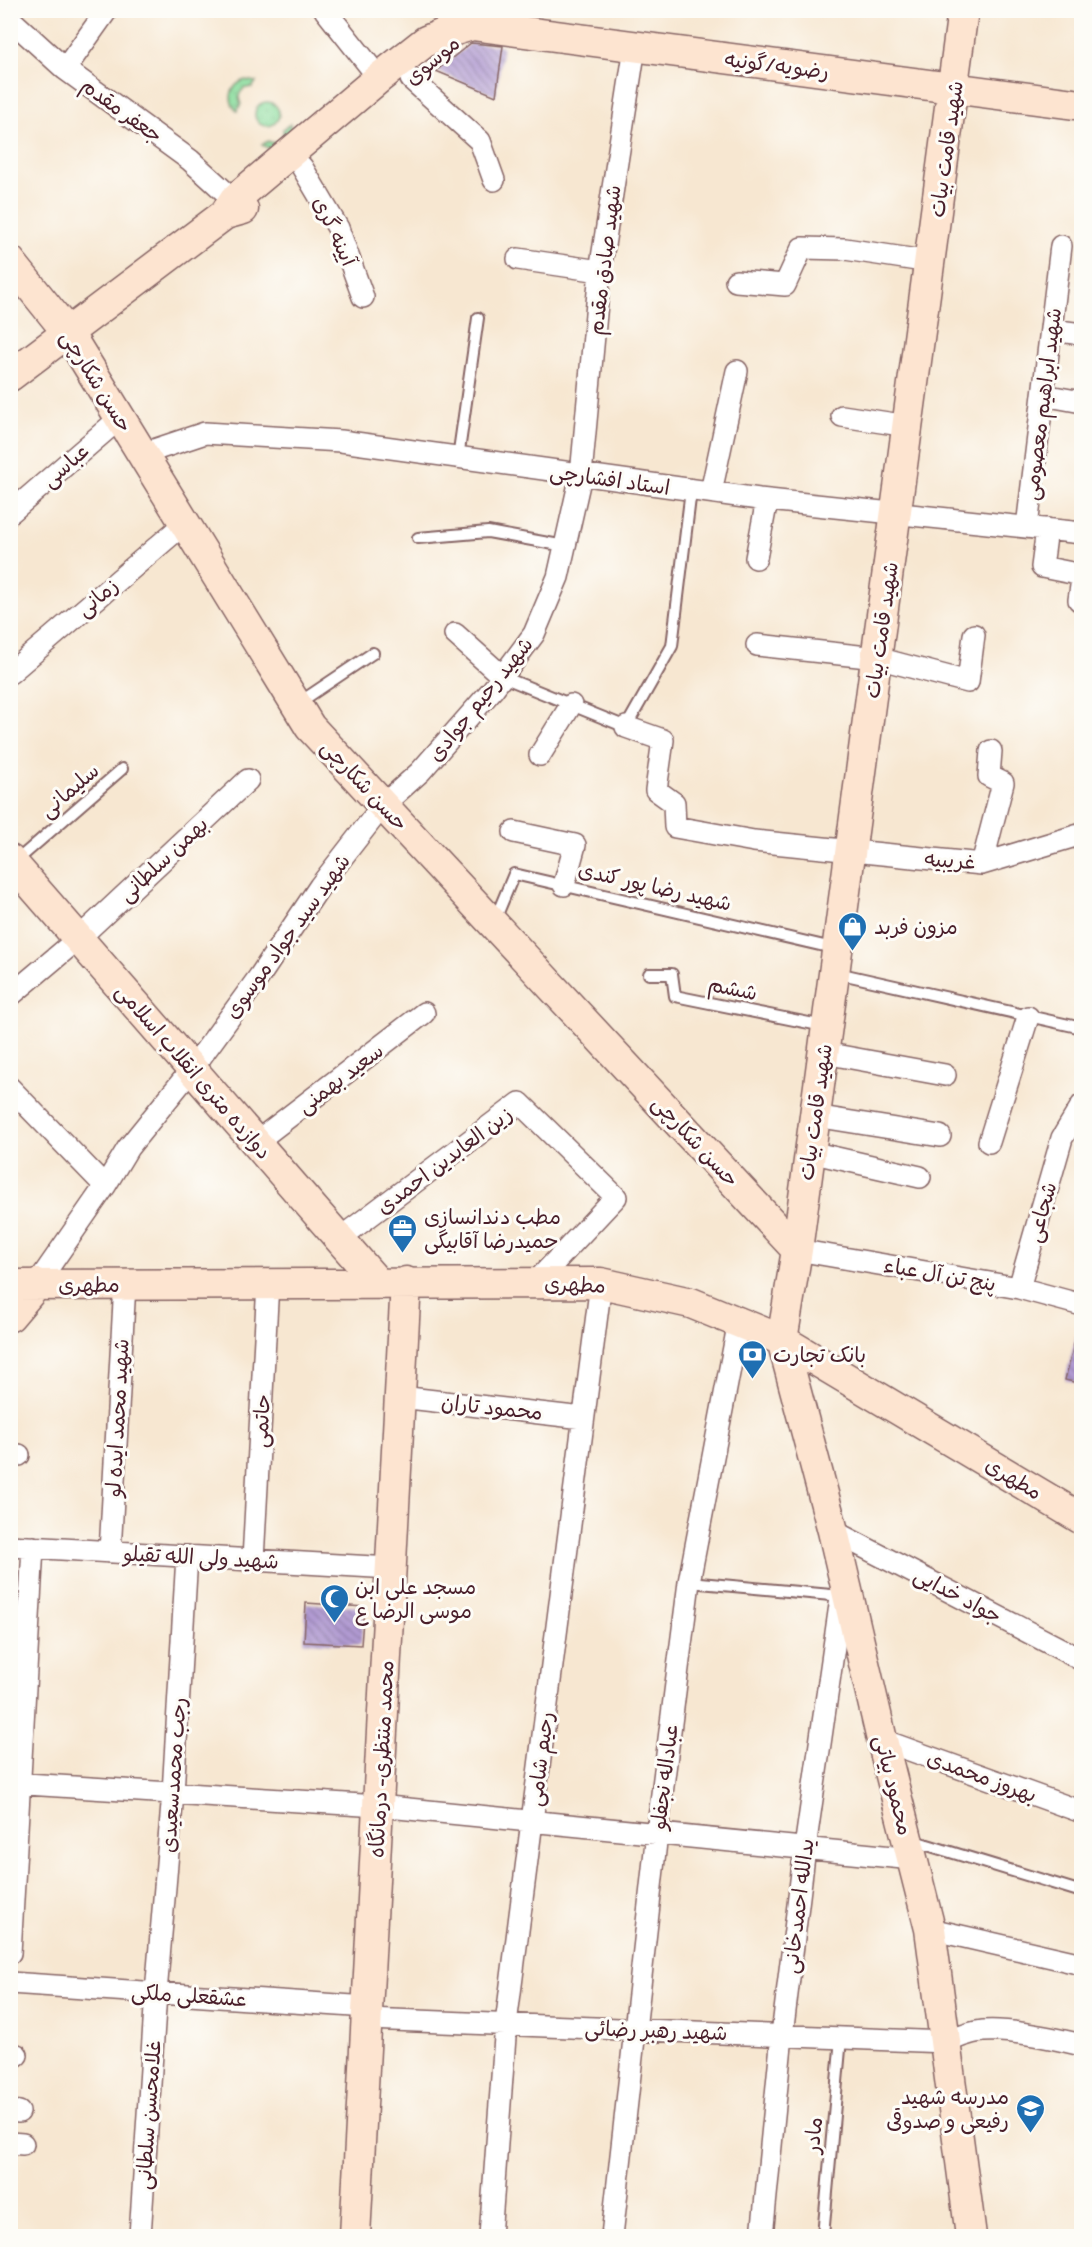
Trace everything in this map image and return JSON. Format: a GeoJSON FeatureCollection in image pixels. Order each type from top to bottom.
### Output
{"type":"FeatureCollection","features":[{"type":"Feature","properties":{"kind":"street"},"geometry":{"type":"LineString","coordinates":[[65,69],[107,10]]}},
{"type":"Feature","properties":{"kind":"street"},"geometry":{"type":"LineString","coordinates":[[325,10],[379,78]]}},
{"type":"Feature","properties":{"kind":"street"},"geometry":{"type":"LineString","coordinates":[[475,15],[503,10]]}},
{"type":"Feature","properties":{"kind":"street","name":"شهید قامت بیات"},"geometry":{"type":"LineString","coordinates":[[782,1340],[797,1250],[963,10]]}},
{"type":"Feature","properties":{"kind":"street","name":"موسوی"},"geometry":{"type":"LineString","coordinates":[[10,376],[229,207],[379,78],[426,41],[445,33],[475,15]]}},
{"type":"Feature","properties":{"kind":"street","name":"موسوی"},"geometry":{"type":"LineString","coordinates":[[229,207],[249,207],[302,167],[411,79],[475,15]]}},
{"type":"Feature","properties":{"kind":"street","name":"رضویه/گونیه"},"geometry":{"type":"LineString","coordinates":[[475,15],[635,47],[1082,105]]}},
{"type":"Feature","properties":{"kind":"street","name":"جعفر مقدم"},"geometry":{"type":"LineString","coordinates":[[10,19],[65,69],[190,160],[229,207]]}},
{"type":"Feature","properties":{"kind":"street","name":"شهید صادق مقدم"},"geometry":{"type":"LineString","coordinates":[[581,474],[600,271],[635,47]]}},
{"type":"Feature","properties":{"kind":"street"},"geometry":{"type":"LineString","coordinates":[[411,79],[480,141],[495,180]]}},
{"type":"Feature","properties":{"kind":"street","name":"آیینه گری"},"geometry":{"type":"LineString","coordinates":[[302,167],[338,228],[363,297]]}},
{"type":"Feature","properties":{"kind":"street","name":"شهید ابراهیم معصومی"},"geometry":{"type":"LineString","coordinates":[[1061,246],[1043,395],[1037,528],[1042,567],[1081,585]]}},
{"type":"Feature","properties":{"kind":"street"},"geometry":{"type":"LineString","coordinates":[[736,281],[785,285],[802,248],[845,249],[930,262]]}},
{"type":"Feature","properties":{"kind":"street"},"geometry":{"type":"LineString","coordinates":[[518,259],[600,271]]}},
{"type":"Feature","properties":{"kind":"street","name":"حسن شکارچی"},"geometry":{"type":"LineString","coordinates":[[10,261],[68,333],[310,727],[797,1250]]}},
{"type":"Feature","properties":{"kind":"street"},"geometry":{"type":"LineString","coordinates":[[1051,330],[1082,334]]}},
{"type":"Feature","properties":{"kind":"street"},"geometry":{"type":"LineString","coordinates":[[701,491],[737,371]]}},
{"type":"Feature","properties":{"kind":"street"},"geometry":{"type":"LineString","coordinates":[[1043,395],[1082,402]]}},
{"type":"Feature","properties":{"kind":"street"},"geometry":{"type":"LineString","coordinates":[[842,416],[908,426]]}},
{"type":"Feature","properties":{"kind":"street","name":"عباسی"},"geometry":{"type":"LineString","coordinates":[[10,513],[120,418]]}},
{"type":"Feature","properties":{"kind":"street","name":"استاد افشارچی"},"geometry":{"type":"LineString","coordinates":[[142,454],[205,433],[341,441],[767,500],[1082,533]]}},
{"type":"Feature","properties":{"kind":"street","name":"شهید رحیم جوادی"},"geometry":{"type":"LineString","coordinates":[[383,805],[420,771],[503,676],[534,634],[558,577],[581,474]]}},
{"type":"Feature","properties":{"kind":"street"},"geometry":{"type":"LineString","coordinates":[[756,558],[767,500]]}},
{"type":"Feature","properties":{"kind":"street","name":"زمانی"},"geometry":{"type":"LineString","coordinates":[[10,673],[185,523]]}},
{"type":"Feature","properties":{"kind":"street"},"geometry":{"type":"LineString","coordinates":[[455,634],[503,676]]}},
{"type":"Feature","properties":{"kind":"street"},"geometry":{"type":"LineString","coordinates":[[756,645],[877,658],[968,682],[974,635]]}},
{"type":"Feature","properties":{"kind":"street"},"geometry":{"type":"LineString","coordinates":[[540,755],[571,705]]}},
{"type":"Feature","properties":{"kind":"street","name":"غریبیه"},"geometry":{"type":"LineString","coordinates":[[626,727],[663,740],[656,790],[674,803],[675,827],[754,841],[982,864],[1082,834]]}},
{"type":"Feature","properties":{"kind":"street"},"geometry":{"type":"LineString","coordinates":[[982,864],[1003,783],[989,776],[991,751]]}},
{"type":"Feature","properties":{"kind":"street","name":"بهمن سلطانی"},"geometry":{"type":"LineString","coordinates":[[10,996],[79,938],[248,780]]}},
{"type":"Feature","properties":{"kind":"street","name":"شهید سید جواد موسوی"},"geometry":{"type":"LineString","coordinates":[[24,1284],[105,1186],[128,1148],[192,1068],[259,976],[320,886],[383,805]]}},
{"type":"Feature","properties":{"kind":"street"},"geometry":{"type":"LineString","coordinates":[[513,832],[575,845],[564,885]]}},
{"type":"Feature","properties":{"kind":"street","name":"دوازده متری انقلاب اسلامی"},"geometry":{"type":"LineString","coordinates":[[12,863],[376,1282]]}},
{"type":"Feature","properties":{"kind":"street","name":"سعید بهمنی"},"geometry":{"type":"LineString","coordinates":[[256,1142],[424,1013]]}},
{"type":"Feature","properties":{"kind":"street"},"geometry":{"type":"LineString","coordinates":[[989,1142],[1028,1017]]}},
{"type":"Feature","properties":{"kind":"street"},"geometry":{"type":"LineString","coordinates":[[825,1040],[945,1075]]}},
{"type":"Feature","properties":{"kind":"street"},"geometry":{"type":"LineString","coordinates":[[10,1088],[105,1186]]}},
{"type":"Feature","properties":{"kind":"street","name":"زین العابدین احمدی"},"geometry":{"type":"LineString","coordinates":[[339,1239],[520,1103],[616,1197],[535,1283]]}},
{"type":"Feature","properties":{"kind":"street","name":"شجاعی"},"geometry":{"type":"LineString","coordinates":[[1019,1288],[1062,1138],[1082,1105]]}},
{"type":"Feature","properties":{"kind":"street"},"geometry":{"type":"LineString","coordinates":[[815,1116],[940,1136]]}},
{"type":"Feature","properties":{"kind":"street"},"geometry":{"type":"LineString","coordinates":[[810,1152],[920,1177]]}},
{"type":"Feature","properties":{"kind":"street","name":"پنج تن آل عباء"},"geometry":{"type":"LineString","coordinates":[[797,1250],[1019,1288],[1082,1305]]}},
{"type":"Feature","properties":{"kind":"street","name":"محمد منتظری- درمانگاه"},"geometry":{"type":"LineString","coordinates":[[355,2236],[406,1282]]}},
{"type":"Feature","properties":{"kind":"street","name":"حاتمی"},"geometry":{"type":"LineString","coordinates":[[253,1560],[268,1283]]}},
{"type":"Feature","properties":{"kind":"street","name":"مطهری"},"geometry":{"type":"LineString","coordinates":[[24,1284],[601,1283],[691,1303],[782,1340],[1082,1519]]}},
{"type":"Feature","properties":{"kind":"street","name":"رحیم شامی"},"geometry":{"type":"LineString","coordinates":[[490,2236],[506,2024],[601,1283]]}},
{"type":"Feature","properties":{"kind":"street"},"geometry":{"type":"LineString","coordinates":[[10,1316],[24,1284]]}},
{"type":"Feature","properties":{"kind":"street","name":"شهید محمد ایده لو"},"geometry":{"type":"LineString","coordinates":[[110,1552],[125,1284]]}},
{"type":"Feature","properties":{"kind":"street","name":"عباداله نجفلو"},"geometry":{"type":"LineString","coordinates":[[612,2236],[657,1833],[688,1582],[739,1321]]}},
{"type":"Feature","properties":{"kind":"street","name":"محمود بیاتی"},"geometry":{"type":"LineString","coordinates":[[782,1340],[833,1531],[843,1587],[930,1929],[971,2236]]}},
{"type":"Feature","properties":{"kind":"street","name":"محمود تاران"},"geometry":{"type":"LineString","coordinates":[[400,1397],[583,1418]]}},
{"type":"Feature","properties":{"kind":"street","name":"جواد خدایی"},"geometry":{"type":"LineString","coordinates":[[833,1531],[1082,1660]]}},
{"type":"Feature","properties":{"kind":"street","name":"شهید ولی الله تقیلو"},"geometry":{"type":"LineString","coordinates":[[10,1546],[391,1568]]}},
{"type":"Feature","properties":{"kind":"street"},"geometry":{"type":"LineString","coordinates":[[10,1953],[15,1783],[33,1547]]}},
{"type":"Feature","properties":{"kind":"street","name":"رجب محمدسعیدی"},"geometry":{"type":"LineString","coordinates":[[156,1993],[174,1793],[187,1556]]}},
{"type":"Feature","properties":{"kind":"street","name":"یدالله احمدخانی"},"geometry":{"type":"LineString","coordinates":[[762,2236],[782,2036],[805,1848],[843,1587]]}},
{"type":"Feature","properties":{"kind":"street","name":"بهروز محمدی"},"geometry":{"type":"LineString","coordinates":[[882,1740],[1082,1812]]}},
{"type":"Feature","properties":{"kind":"street"},"geometry":{"type":"LineString","coordinates":[[15,1783],[378,1806],[805,1848],[911,1849]]}},
{"type":"Feature","properties":{"kind":"street"},"geometry":{"type":"LineString","coordinates":[[930,1929],[1082,1964]]}},
{"type":"Feature","properties":{"kind":"street","name":"عشقعلی ملکی"},"geometry":{"type":"LineString","coordinates":[[10,1983],[156,1993],[367,2013]]}},
{"type":"Feature","properties":{"kind":"street","name":"غلامحسن سلطانی"},"geometry":{"type":"LineString","coordinates":[[140,2236],[156,1993]]}},
{"type":"Feature","properties":{"kind":"street","name":"شهید رهبر رضائی"},"geometry":{"type":"LineString","coordinates":[[367,2013],[506,2024],[945,2042],[977,2032],[1003,2032],[1053,2037],[1082,2045]]}},
{"type":"Feature","properties":{"kind":"lane"},"geometry":{"type":"LineString","coordinates":[[458,458],[478,318]]}},
{"type":"Feature","properties":{"kind":"lane"},"geometry":{"type":"LineString","coordinates":[[503,676],[626,727],[672,646],[701,491]]}},
{"type":"Feature","properties":{"kind":"lane"},"geometry":{"type":"LineString","coordinates":[[418,538],[488,532],[565,546]]}},
{"type":"Feature","properties":{"kind":"lane"},"geometry":{"type":"LineString","coordinates":[[296,704],[374,653]]}},
{"type":"Feature","properties":{"kind":"lane","name":"سلیمانی"},"geometry":{"type":"LineString","coordinates":[[12,863],[122,769]]}},
{"type":"Feature","properties":{"kind":"lane","name":"شهید رضا پور کندی"},"geometry":{"type":"LineString","coordinates":[[494,922],[514,874],[564,885],[1028,1017],[1082,1028]]}},
{"type":"Feature","properties":{"kind":"lane","name":"ششم"},"geometry":{"type":"LineString","coordinates":[[649,974],[672,974],[675,996],[825,1040]]}},
{"type":"Feature","properties":{"kind":"lane"},"geometry":{"type":"LineString","coordinates":[[688,1582],[843,1587]]}},
{"type":"Feature","properties":{"kind":"lane"},"geometry":{"type":"LineString","coordinates":[[911,1849],[1082,1892]]}},
{"type":"Feature","properties":{"kind":"lane","name":"مادر"},"geometry":{"type":"LineString","coordinates":[[823,2236],[841,2038]]}},
{"type":"Feature","properties":{"kind":"green space"},"geometry":{"type":"Polygon","coordinates":[[[245,80],[256,82],[252,88],[245,88],[241,92],[239,97],[241,104],[237,111],[231,97],[233,89],[245,80]]]}},
{"type":"Feature","properties":{"kind":"green space"},"geometry":{"type":"Polygon","coordinates":[[[267,102],[275,106],[279,114],[275,122],[267,126],[259,122],[255,114],[259,106],[267,102]]]}},
{"type":"Feature","properties":{"kind":"green space"},"geometry":{"type":"Polygon","coordinates":[[[290,124],[292,135],[272,150],[262,145],[268,141],[274,143],[280,141],[283,129],[290,124]]]}},
{"type":"Feature","properties":{"kind":"building"},"geometry":{"type":"Polygon","coordinates":[[[471,43],[503,46],[496,96],[436,71],[471,43]]]}},
{"type":"Feature","properties":{"kind":"building"},"geometry":{"type":"Polygon","coordinates":[[[1076,1336],[1082,1336],[1082,1384],[1065,1380],[1076,1336]]]}},
{"type":"Feature","properties":{"kind":"building","name":"مسجد علی ابن موسی الرضا ع"},"geometry":{"type":"Polygon","coordinates":[[[306,1603],[364,1607],[361,1645],[304,1642],[306,1603]]]}},
{"type":"Feature","properties":{"kind":"place","name":"مزون فربد"},"geometry":{"type":"Point","coordinates":[853,952]}},
{"type":"Feature","properties":{"kind":"place","name":"مطب دندانسازی حمیدرضا آقابیگی"},"geometry":{"type":"Point","coordinates":[403,1254]}},
{"type":"Feature","properties":{"kind":"place","name":"بانک تجارت"},"geometry":{"type":"Point","coordinates":[752,1380]}},
{"type":"Feature","properties":{"kind":"place","name":"مسجد علی ابن موسی الرضا ع"},"geometry":{"type":"Point","coordinates":[334,1624]}},
{"type":"Feature","properties":{"kind":"place","name":"مدرسه شهید رفیعی و صدوقی"},"geometry":{"type":"Point","coordinates":[1030,2134]}}]}
